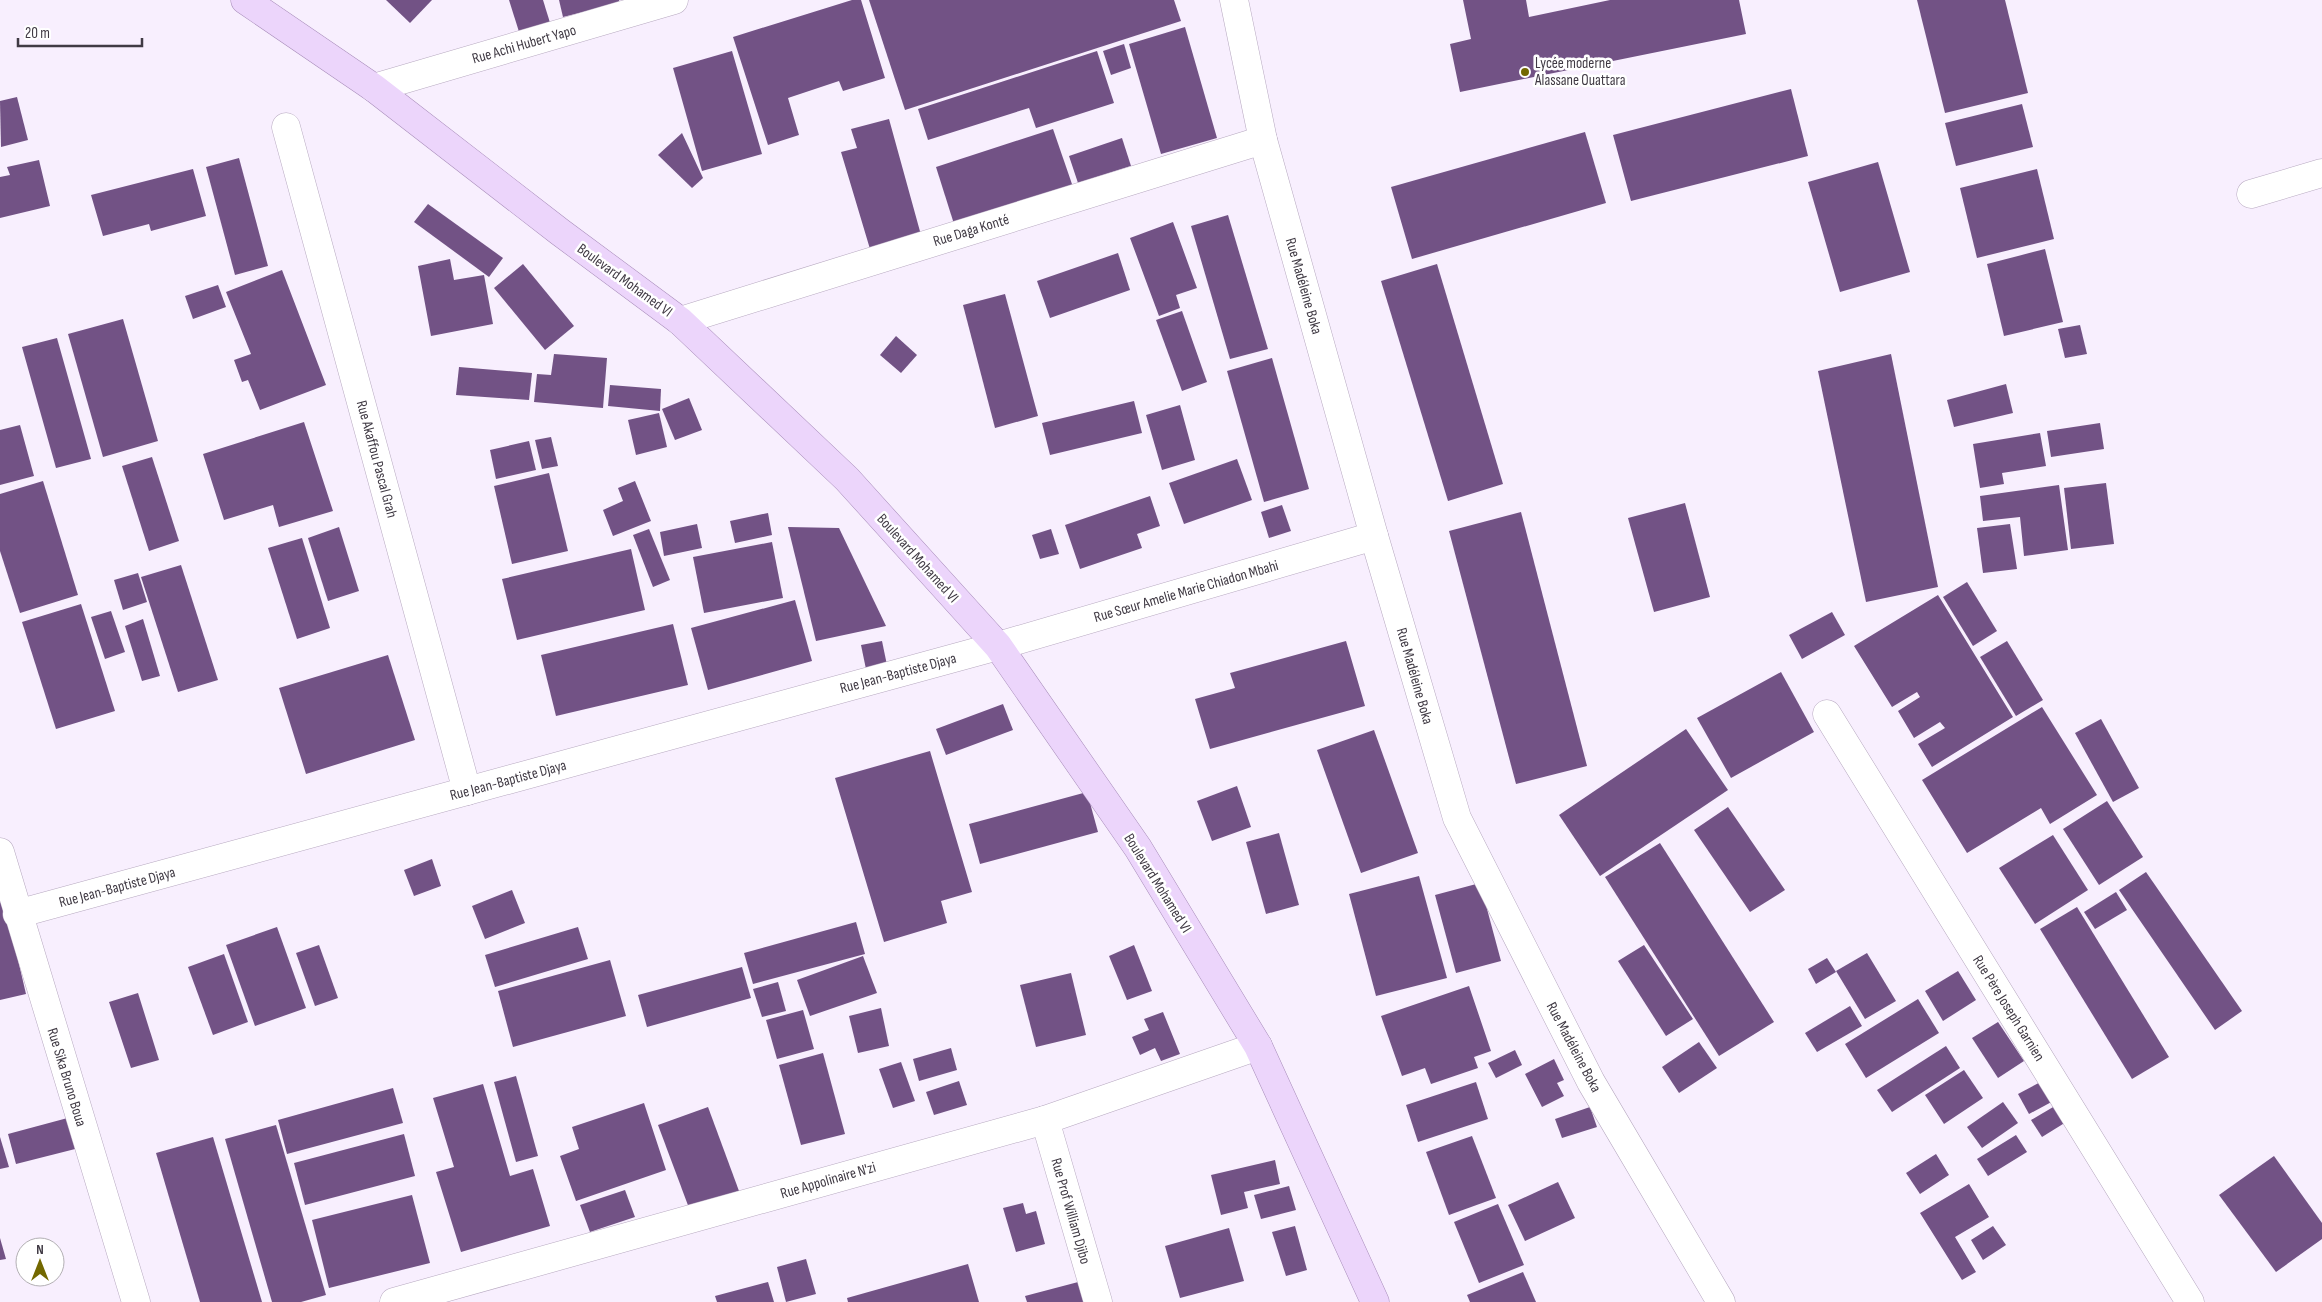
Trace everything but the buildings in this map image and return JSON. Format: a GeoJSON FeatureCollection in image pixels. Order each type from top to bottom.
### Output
{"type":"FeatureCollection","features":[{"type":"Feature","properties":{"kind":"main road","name":"Boulevard Mohamed VI"},"geometry":{"type":"LineString","coordinates":[[245,0],[374,88],[560,232],[680,320],[847,479],[998,646],[1138,848],[1258,1046],[1375,1302]]}},
{"type":"Feature","properties":{"kind":"street","name":"Rue Achi Hubert Yapo"},"geometry":{"type":"LineString","coordinates":[[374,88],[674,0]]}},
{"type":"Feature","properties":{"kind":"street","name":"Rue Madéleine Boka"},"geometry":{"type":"LineString","coordinates":[[1234,0],[1263,140],[1374,536],[1457,818],[1591,1082],[1721,1302]]}},
{"type":"Feature","properties":{"kind":"street","name":"Rue Akaffou Pascal Grah"},"geometry":{"type":"LineString","coordinates":[[286,127],[467,791]]}},
{"type":"Feature","properties":{"kind":"street","name":"Rue Daga Konté"},"geometry":{"type":"LineString","coordinates":[[680,320],[1263,140]]}},
{"type":"Feature","properties":{"kind":"street"},"geometry":{"type":"LineString","coordinates":[[2251,194],[2322,173]]}},
{"type":"Feature","properties":{"kind":"street","name":"Rue Sœur Amelie Marie Chiadon Mbahi"},"geometry":{"type":"LineString","coordinates":[[998,646],[1374,536]]}},
{"type":"Feature","properties":{"kind":"street","name":"Rue Jean-Baptiste Djaya"},"geometry":{"type":"LineString","coordinates":[[17,914],[998,646]]}},
{"type":"Feature","properties":{"kind":"street","name":"Rue Père Joseph Garnien"},"geometry":{"type":"LineString","coordinates":[[1827,714],[2190,1302]]}},
{"type":"Feature","properties":{"kind":"street","name":"Rue Sika Bruno Boua"},"geometry":{"type":"LineString","coordinates":[[0,852],[17,914],[136,1302]]}},
{"type":"Feature","properties":{"kind":"street","name":"Rue Appolinaire N'zi"},"geometry":{"type":"LineString","coordinates":[[394,1302],[1044,1120],[1258,1046]]}},
{"type":"Feature","properties":{"kind":"street","name":"Rue Prof William Djibo"},"geometry":{"type":"LineString","coordinates":[[1044,1120],[1098,1302]]}},
{"type":"Feature","properties":{"kind":"place","name":"Lycée moderne Alassane Ouattara"},"geometry":{"type":"Point","coordinates":[1525,72]}}]}
